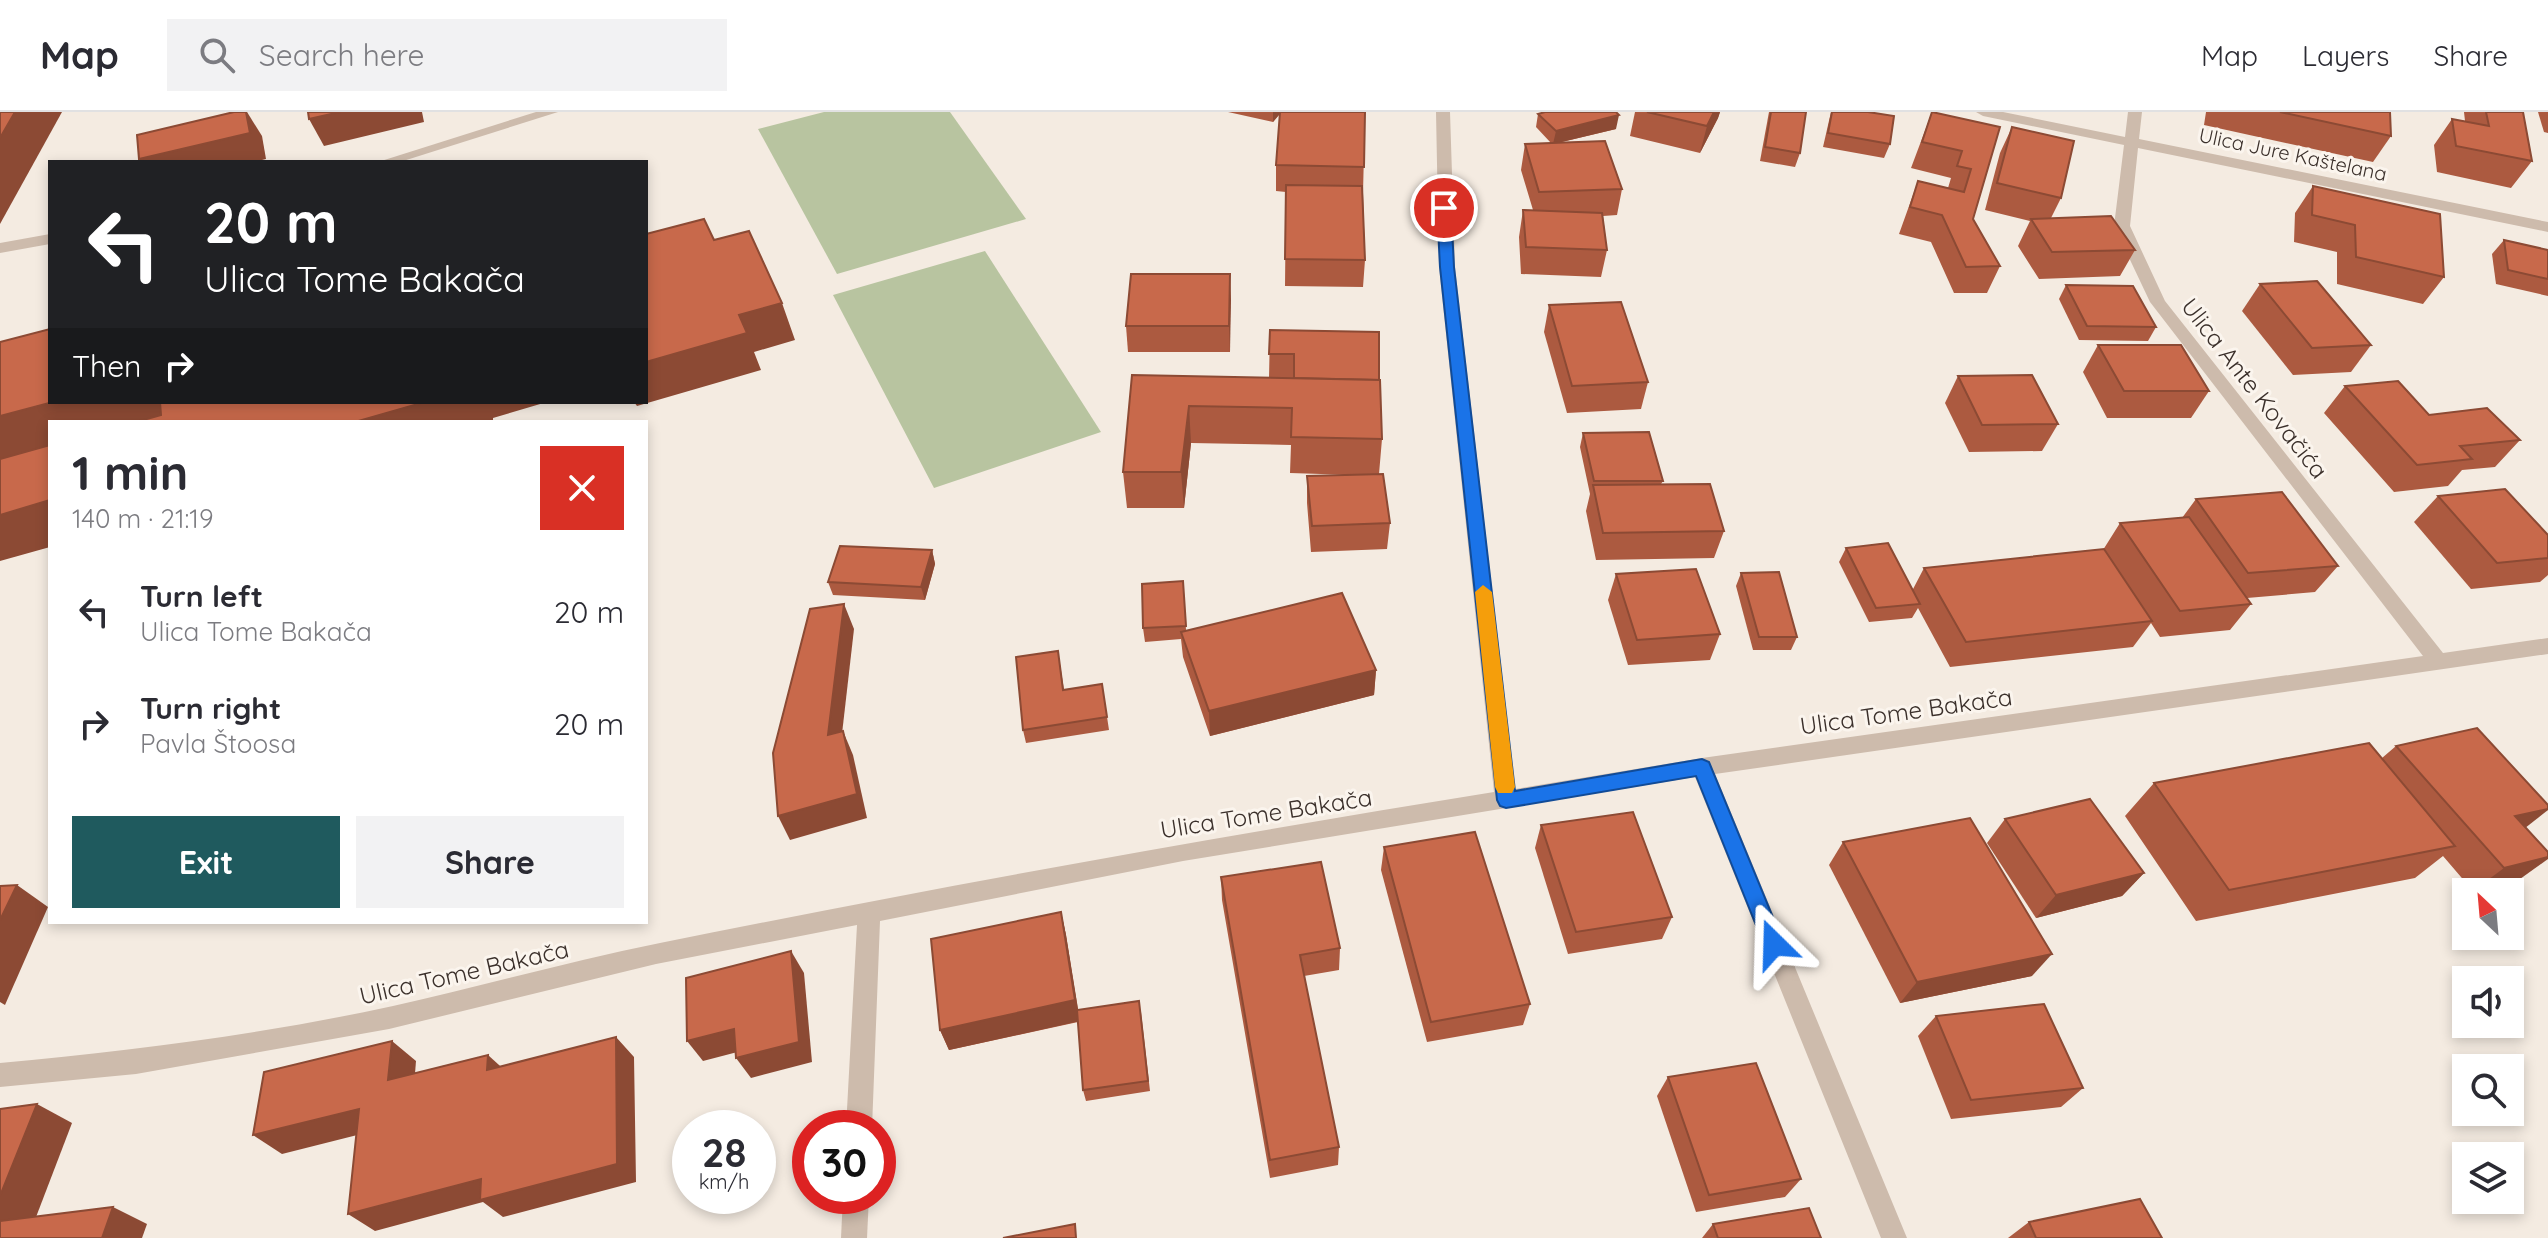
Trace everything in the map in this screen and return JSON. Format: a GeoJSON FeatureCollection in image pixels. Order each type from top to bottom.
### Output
{"type":"FeatureCollection","features":[{"type":"Feature","properties":{"kind":"street"},"geometry":{"type":"LineString","coordinates":[[392,160],[551,112]]}},
{"type":"Feature","properties":{"kind":"street"},"geometry":{"type":"LineString","coordinates":[[1443,112],[1447,267],[1506,800]]}},
{"type":"Feature","properties":{"kind":"street","name":"Ulica Jure Kaštelana"},"geometry":{"type":"LineString","coordinates":[[1983,112],[2548,227]]}},
{"type":"Feature","properties":{"kind":"street","name":"Ulica Ante Kovačića"},"geometry":{"type":"LineString","coordinates":[[2135,112],[2122,226],[2158,302],[2437,660]]}},
{"type":"Feature","properties":{"kind":"street"},"geometry":{"type":"LineString","coordinates":[[0,248],[48,239]]}},
{"type":"Feature","properties":{"kind":"street","name":"Ulica Tome Bakača"},"geometry":{"type":"LineString","coordinates":[[0,1075],[136,1062],[389,1018],[656,954],[1183,852],[1702,767],[2548,646]]}},
{"type":"Feature","properties":{"kind":"street"},"geometry":{"type":"LineString","coordinates":[[1702,767],[1894,1238]]}},
{"type":"Feature","properties":{"kind":"street"},"geometry":{"type":"LineString","coordinates":[[860,1110],[869,912]]}},
{"type":"Feature","properties":{"kind":"street"},"geometry":{"type":"LineString","coordinates":[[854,1238],[855,1214]]}},
{"type":"Feature","properties":{"kind":"green space"},"geometry":{"type":"Polygon","coordinates":[[[824,112],[950,112],[1026,219],[837,274],[758,129],[824,112]]]}},
{"type":"Feature","properties":{"kind":"green space"},"geometry":{"type":"Polygon","coordinates":[[[985,251],[1101,432],[934,488],[833,295],[985,251]]]}},
{"type":"Feature","properties":{"kind":"building"},"geometry":{"type":"Polygon","coordinates":[[[0,112],[15,112],[0,138],[0,112]]]}},
{"type":"Feature","properties":{"kind":"building"},"geometry":{"type":"Polygon","coordinates":[[[234,112],[246,112],[250,133],[139,159],[137,135],[234,112]]]}},
{"type":"Feature","properties":{"kind":"building"},"geometry":{"type":"Polygon","coordinates":[[[308,112],[340,112],[309,119],[308,112]]]}},
{"type":"Feature","properties":{"kind":"building"},"geometry":{"type":"Polygon","coordinates":[[[1280,112],[1365,112],[1364,167],[1276,165],[1280,112]]]}},
{"type":"Feature","properties":{"kind":"building"},"geometry":{"type":"Polygon","coordinates":[[[1616,112],[1619,115],[1556,131],[1538,114],[1616,112]]]}},
{"type":"Feature","properties":{"kind":"building"},"geometry":{"type":"Polygon","coordinates":[[[1647,112],[1714,112],[1707,126],[1647,112]]]}},
{"type":"Feature","properties":{"kind":"building"},"geometry":{"type":"Polygon","coordinates":[[[1771,112],[1806,112],[1800,153],[1765,147],[1771,112]]]}},
{"type":"Feature","properties":{"kind":"building"},"geometry":{"type":"Polygon","coordinates":[[[1832,112],[1894,116],[1890,144],[1828,133],[1832,112]]]}},
{"type":"Feature","properties":{"kind":"building"},"geometry":{"type":"Polygon","coordinates":[[[1932,112],[2000,127],[1973,219],[2000,266],[1966,267],[1942,215],[1910,207],[1918,181],[1964,192],[1971,169],[1957,166],[1962,151],[1922,142],[1932,112]]]}},
{"type":"Feature","properties":{"kind":"building"},"geometry":{"type":"Polygon","coordinates":[[[2280,112],[2390,112],[2391,136],[2280,112]]]}},
{"type":"Feature","properties":{"kind":"building"},"geometry":{"type":"Polygon","coordinates":[[[2486,112],[2523,112],[2532,161],[2456,146],[2452,119],[2489,126],[2486,112]]]}},
{"type":"Feature","properties":{"kind":"building"},"geometry":{"type":"Polygon","coordinates":[[[2012,127],[2074,141],[2061,198],[1997,183],[2012,127]]]}},
{"type":"Feature","properties":{"kind":"building"},"geometry":{"type":"Polygon","coordinates":[[[1605,141],[1622,189],[1539,192],[1525,144],[1605,141]]]}},
{"type":"Feature","properties":{"kind":"building"},"geometry":{"type":"Polygon","coordinates":[[[1286,185],[1362,186],[1365,260],[1285,259],[1286,185]]]}},
{"type":"Feature","properties":{"kind":"building"},"geometry":{"type":"Polygon","coordinates":[[[2313,186],[2440,214],[2444,277],[2356,257],[2355,225],[2312,215],[2313,186]]]}},
{"type":"Feature","properties":{"kind":"building"},"geometry":{"type":"Polygon","coordinates":[[[1523,210],[1602,213],[1607,250],[1526,247],[1523,210]]]}},
{"type":"Feature","properties":{"kind":"building"},"geometry":{"type":"Polygon","coordinates":[[[2111,216],[2135,250],[2052,252],[2031,219],[2111,216]]]}},
{"type":"Feature","properties":{"kind":"building"},"geometry":{"type":"Polygon","coordinates":[[[704,219],[714,240],[749,231],[782,303],[739,315],[747,333],[648,361],[648,233],[704,219]]]}},
{"type":"Feature","properties":{"kind":"building"},"geometry":{"type":"Polygon","coordinates":[[[2504,240],[2548,250],[2548,279],[2508,270],[2504,240]]]}},
{"type":"Feature","properties":{"kind":"building"},"geometry":{"type":"Polygon","coordinates":[[[1131,274],[1230,274],[1229,326],[1126,326],[1131,274]]]}},
{"type":"Feature","properties":{"kind":"building"},"geometry":{"type":"Polygon","coordinates":[[[2317,281],[2371,345],[2312,348],[2260,284],[2317,281]]]}},
{"type":"Feature","properties":{"kind":"building"},"geometry":{"type":"Polygon","coordinates":[[[2066,285],[2133,286],[2156,327],[2087,326],[2066,285]]]}},
{"type":"Feature","properties":{"kind":"building"},"geometry":{"type":"Polygon","coordinates":[[[1621,302],[1648,382],[1572,386],[1549,305],[1621,302]]]}},
{"type":"Feature","properties":{"kind":"building"},"geometry":{"type":"Polygon","coordinates":[[[48,330],[48,403],[0,416],[0,342],[48,330]]]}},
{"type":"Feature","properties":{"kind":"building"},"geometry":{"type":"Polygon","coordinates":[[[1270,330],[1379,332],[1379,380],[1294,378],[1294,354],[1269,354],[1270,330]]]}},
{"type":"Feature","properties":{"kind":"building"},"geometry":{"type":"Polygon","coordinates":[[[2098,345],[2181,345],[2209,391],[2124,391],[2098,345]]]}},
{"type":"Feature","properties":{"kind":"building"},"geometry":{"type":"Polygon","coordinates":[[[1132,375],[1380,380],[1382,439],[1291,437],[1292,408],[1189,406],[1181,472],[1123,472],[1132,375]]]}},
{"type":"Feature","properties":{"kind":"building"},"geometry":{"type":"Polygon","coordinates":[[[2032,375],[2058,424],[1982,425],[1958,376],[2032,375]]]}},
{"type":"Feature","properties":{"kind":"building"},"geometry":{"type":"Polygon","coordinates":[[[2398,381],[2429,415],[2487,408],[2520,440],[2460,446],[2472,459],[2417,465],[2345,386],[2398,381]]]}},
{"type":"Feature","properties":{"kind":"building"},"geometry":{"type":"Polygon","coordinates":[[[160,404],[418,404],[362,420],[143,420],[161,415],[160,404]]]}},
{"type":"Feature","properties":{"kind":"building"},"geometry":{"type":"Polygon","coordinates":[[[1649,432],[1663,481],[1594,481],[1583,433],[1649,432]]]}},
{"type":"Feature","properties":{"kind":"building"},"geometry":{"type":"Polygon","coordinates":[[[48,446],[48,501],[0,515],[0,459],[48,446]]]}},
{"type":"Feature","properties":{"kind":"building"},"geometry":{"type":"Polygon","coordinates":[[[1383,474],[1390,523],[1312,526],[1307,476],[1383,474]]]}},
{"type":"Feature","properties":{"kind":"building"},"geometry":{"type":"Polygon","coordinates":[[[1710,484],[1724,531],[1603,533],[1593,485],[1710,484]]]}},
{"type":"Feature","properties":{"kind":"building"},"geometry":{"type":"Polygon","coordinates":[[[2505,489],[2548,535],[2548,558],[2497,563],[2438,496],[2505,489]]]}},
{"type":"Feature","properties":{"kind":"building"},"geometry":{"type":"Polygon","coordinates":[[[2282,492],[2338,566],[2248,573],[2196,499],[2282,492]]]}},
{"type":"Feature","properties":{"kind":"building"},"geometry":{"type":"Polygon","coordinates":[[[2189,517],[2251,604],[2180,611],[2120,523],[2189,517]]]}},
{"type":"Feature","properties":{"kind":"building"},"geometry":{"type":"Polygon","coordinates":[[[1888,543],[1920,604],[1876,608],[1846,548],[1888,543]]]}},
{"type":"Feature","properties":{"kind":"building"},"geometry":{"type":"Polygon","coordinates":[[[840,546],[932,550],[921,587],[828,582],[840,546]]]}},
{"type":"Feature","properties":{"kind":"building"},"geometry":{"type":"Polygon","coordinates":[[[2104,549],[2152,621],[1966,642],[1924,568],[2104,549]]]}},
{"type":"Feature","properties":{"kind":"building"},"geometry":{"type":"Polygon","coordinates":[[[1696,569],[1720,634],[1637,640],[1616,574],[1696,569]]]}},
{"type":"Feature","properties":{"kind":"building"},"geometry":{"type":"Polygon","coordinates":[[[1779,572],[1797,637],[1759,637],[1741,573],[1779,572]]]}},
{"type":"Feature","properties":{"kind":"building"},"geometry":{"type":"Polygon","coordinates":[[[1183,581],[1186,626],[1143,628],[1142,584],[1183,581]]]}},
{"type":"Feature","properties":{"kind":"building"},"geometry":{"type":"Polygon","coordinates":[[[1342,593],[1376,670],[1209,711],[1181,632],[1342,593]]]}},
{"type":"Feature","properties":{"kind":"building"},"geometry":{"type":"Polygon","coordinates":[[[844,604],[828,735],[843,731],[857,794],[778,816],[773,753],[810,609],[844,604]]]}},
{"type":"Feature","properties":{"kind":"building"},"geometry":{"type":"Polygon","coordinates":[[[1058,651],[1063,690],[1102,684],[1107,717],[1023,730],[1016,657],[1058,651]]]}},
{"type":"Feature","properties":{"kind":"building"},"geometry":{"type":"Polygon","coordinates":[[[2477,728],[2548,805],[2548,809],[2515,816],[2548,852],[2548,857],[2504,868],[2396,746],[2477,728]]]}},
{"type":"Feature","properties":{"kind":"building"},"geometry":{"type":"Polygon","coordinates":[[[2369,743],[2455,846],[2229,890],[2154,783],[2369,743]]]}},
{"type":"Feature","properties":{"kind":"building"},"geometry":{"type":"Polygon","coordinates":[[[2090,799],[2144,873],[2056,895],[2005,819],[2090,799]]]}},
{"type":"Feature","properties":{"kind":"building"},"geometry":{"type":"Polygon","coordinates":[[[1633,812],[1672,917],[1576,932],[1541,825],[1633,812]]]}},
{"type":"Feature","properties":{"kind":"building"},"geometry":{"type":"Polygon","coordinates":[[[1970,818],[2052,954],[1917,982],[1843,842],[1970,818]]]}},
{"type":"Feature","properties":{"kind":"building"},"geometry":{"type":"Polygon","coordinates":[[[1475,832],[1530,1004],[1431,1022],[1384,847],[1475,832]]]}},
{"type":"Feature","properties":{"kind":"building"},"geometry":{"type":"Polygon","coordinates":[[[1321,862],[1340,948],[1300,955],[1339,1147],[1270,1160],[1221,877],[1321,862]]]}},
{"type":"Feature","properties":{"kind":"building"},"geometry":{"type":"Polygon","coordinates":[[[17,885],[0,920],[0,886],[17,885]]]}},
{"type":"Feature","properties":{"kind":"building"},"geometry":{"type":"Polygon","coordinates":[[[1061,912],[1075,1000],[940,1030],[931,939],[1061,912]]]}},
{"type":"Feature","properties":{"kind":"building"},"geometry":{"type":"Polygon","coordinates":[[[791,951],[799,1042],[736,1058],[734,1029],[687,1041],[686,978],[791,951]]]}},
{"type":"Feature","properties":{"kind":"building"},"geometry":{"type":"Polygon","coordinates":[[[1139,1001],[1148,1081],[1083,1090],[1077,1010],[1139,1001]]]}},
{"type":"Feature","properties":{"kind":"building"},"geometry":{"type":"Polygon","coordinates":[[[2044,1004],[2083,1088],[1971,1100],[1936,1016],[2044,1004]]]}},
{"type":"Feature","properties":{"kind":"building"},"geometry":{"type":"Polygon","coordinates":[[[616,1037],[617,1164],[480,1200],[481,1179],[348,1214],[359,1109],[253,1135],[264,1072],[392,1041],[388,1080],[488,1055],[487,1070],[616,1037]]]}},
{"type":"Feature","properties":{"kind":"building"},"geometry":{"type":"Polygon","coordinates":[[[1756,1063],[1801,1179],[1709,1195],[1668,1077],[1756,1063]]]}},
{"type":"Feature","properties":{"kind":"building"},"geometry":{"type":"Polygon","coordinates":[[[37,1104],[0,1196],[0,1109],[37,1104]]]}},
{"type":"Feature","properties":{"kind":"building"},"geometry":{"type":"Polygon","coordinates":[[[2140,1199],[2162,1238],[2036,1238],[2029,1222],[2140,1199]]]}},
{"type":"Feature","properties":{"kind":"building"},"geometry":{"type":"Polygon","coordinates":[[[113,1207],[102,1238],[0,1238],[0,1221],[113,1207]]]}},
{"type":"Feature","properties":{"kind":"building"},"geometry":{"type":"Polygon","coordinates":[[[1809,1208],[1821,1238],[1718,1238],[1713,1224],[1809,1208]]]}},
{"type":"Feature","properties":{"kind":"building"},"geometry":{"type":"Polygon","coordinates":[[[1075,1224],[1076,1238],[1003,1238],[1075,1224]]]}},
{"type":"Feature","properties":{"kind":"slow traffic"},"geometry":{"type":"LineString","coordinates":[[1483,592],[1505,787]]}},
{"type":"Feature","properties":{"kind":"route"},"geometry":{"type":"LineString","coordinates":[[1444,208],[1447,267],[1506,800],[1702,767],[1774,944]]}}]}
